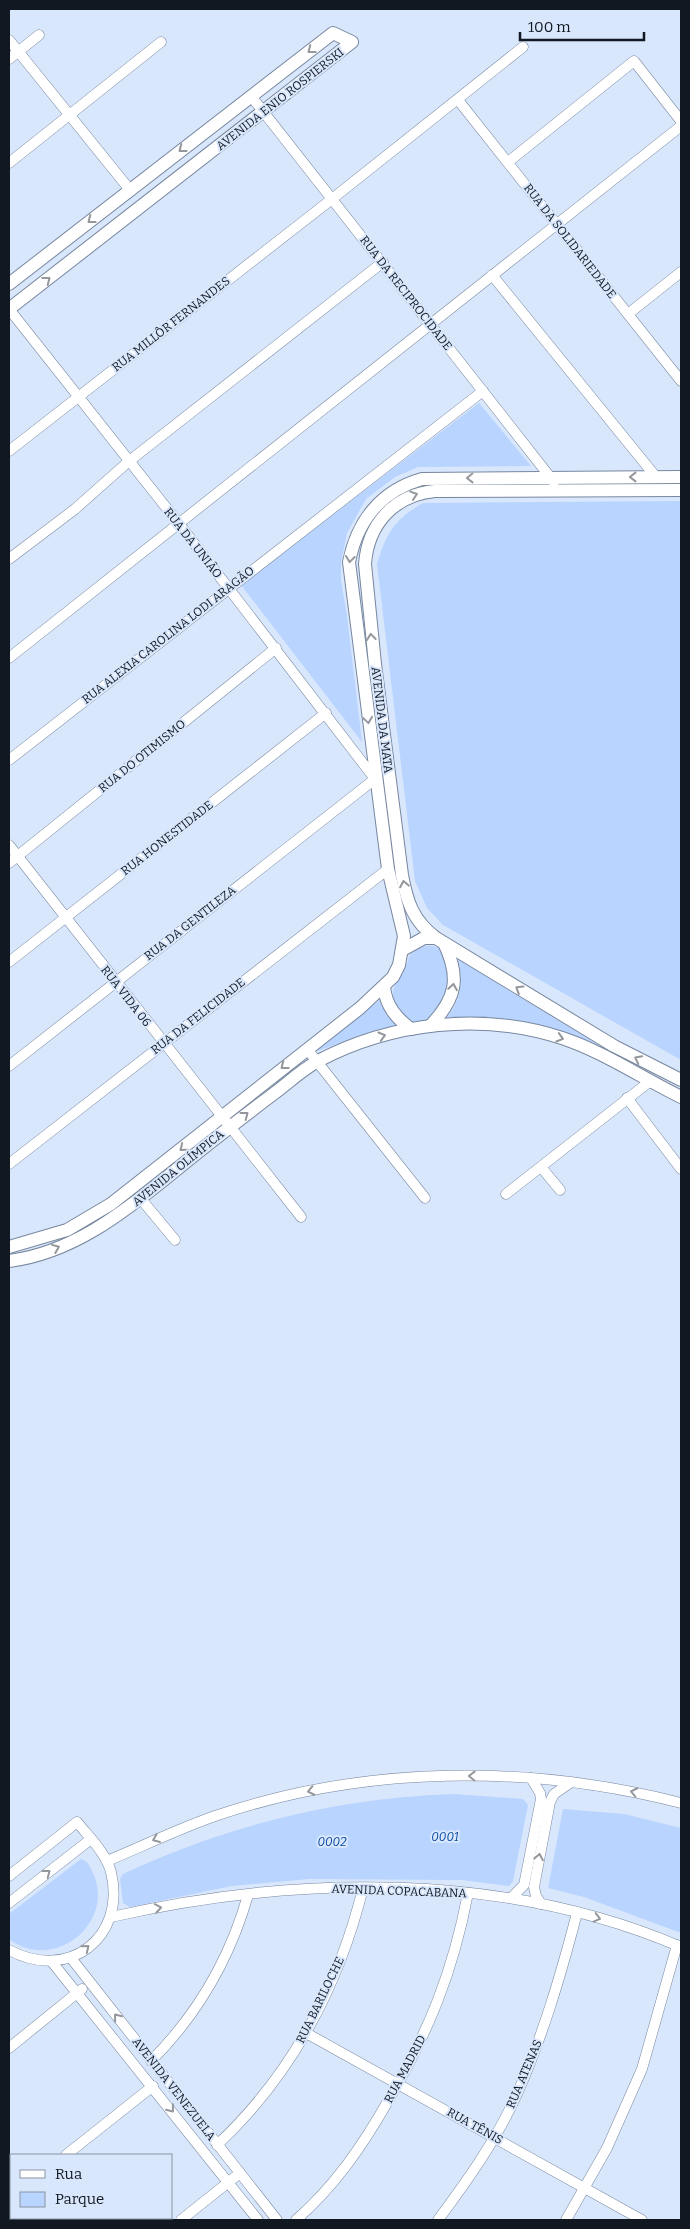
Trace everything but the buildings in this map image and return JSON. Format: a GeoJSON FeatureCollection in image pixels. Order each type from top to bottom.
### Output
{"type":"FeatureCollection","features":[{"type":"Feature","properties":{"kind":"street","name":"AVENIDA ENIO ROSPIERSKI"},"geometry":{"type":"LineString","coordinates":[[9,284],[333,33],[352,42],[9,310]]}},
{"type":"Feature","properties":{"kind":"street"},"geometry":{"type":"LineString","coordinates":[[9,59],[39,35]]}},
{"type":"Feature","properties":{"kind":"street"},"geometry":{"type":"LineString","coordinates":[[9,40],[130,190]]}},
{"type":"Feature","properties":{"kind":"street"},"geometry":{"type":"LineString","coordinates":[[9,163],[161,42]]}},
{"type":"Feature","properties":{"kind":"street","name":"RUA MILLÔR FERNANDES"},"geometry":{"type":"LineString","coordinates":[[9,451],[77,396],[333,199],[523,47]]}},
{"type":"Feature","properties":{"kind":"street"},"geometry":{"type":"LineString","coordinates":[[508,162],[634,61],[681,121]]}},
{"type":"Feature","properties":{"kind":"street","name":"RUA DA RECIPROCIDADE"},"geometry":{"type":"LineString","coordinates":[[251,96],[561,490]]}},
{"type":"Feature","properties":{"kind":"street","name":"RUA DA SOLIDARIEDADE"},"geometry":{"type":"LineString","coordinates":[[458,100],[681,381]]}},
{"type":"Feature","properties":{"kind":"street"},"geometry":{"type":"LineString","coordinates":[[9,658],[180,525],[430,323],[681,126]]}},
{"type":"Feature","properties":{"kind":"street"},"geometry":{"type":"LineString","coordinates":[[9,559],[75,509],[128,462],[383,262]]}},
{"type":"Feature","properties":{"kind":"street"},"geometry":{"type":"LineString","coordinates":[[628,314],[681,272]]}},
{"type":"Feature","properties":{"kind":"street"},"geometry":{"type":"LineString","coordinates":[[492,275],[656,477]]}},
{"type":"Feature","properties":{"kind":"street","name":"RUA DA UNIÃO"},"geometry":{"type":"LineString","coordinates":[[9,310],[276,648],[326,713],[373,780]]}},
{"type":"Feature","properties":{"kind":"street","name":"RUA ALEXIA CAROLINA LODI ARAGÃO"},"geometry":{"type":"LineString","coordinates":[[9,760],[483,391]]}},
{"type":"Feature","properties":{"kind":"street","name":"AVENIDA DA MATA"},"geometry":{"type":"LineString","coordinates":[[322,1036],[384,987],[399,965],[404,949],[403,931],[388,869],[373,780],[350,584],[349,562],[357,530],[384,499],[402,486],[422,479],[681,477]]}},
{"type":"Feature","properties":{"kind":"street","name":"AVENIDA DA MATA"},"geometry":{"type":"LineString","coordinates":[[681,490],[435,491],[413,494],[402,500],[381,520],[366,548],[365,564],[369,618],[405,891],[413,916],[440,941],[614,1046],[681,1080]]}},
{"type":"Feature","properties":{"kind":"street","name":"RUA DO OTIMISMO"},"geometry":{"type":"LineString","coordinates":[[9,863],[276,648]]}},
{"type":"Feature","properties":{"kind":"street","name":"RUA HONESTIDADE"},"geometry":{"type":"LineString","coordinates":[[9,962],[326,713]]}},
{"type":"Feature","properties":{"kind":"street","name":"RUA DA GENTILEZA"},"geometry":{"type":"LineString","coordinates":[[9,1066],[373,780]]}},
{"type":"Feature","properties":{"kind":"street","name":"RUA VIDA 06"},"geometry":{"type":"LineString","coordinates":[[9,845],[301,1217]]}},
{"type":"Feature","properties":{"kind":"street","name":"RUA DA FELICIDADE"},"geometry":{"type":"LineString","coordinates":[[9,1164],[162,1042],[388,869]]}},
{"type":"Feature","properties":{"kind":"street"},"geometry":{"type":"LineString","coordinates":[[404,949],[424,938],[440,941],[454,968],[454,986],[448,1005],[430,1026]]}},
{"type":"Feature","properties":{"kind":"street"},"geometry":{"type":"LineString","coordinates":[[384,987],[388,1004],[400,1020],[411,1029],[430,1026],[498,1026],[561,1038],[585,1046],[648,1082],[681,1097]]}},
{"type":"Feature","properties":{"kind":"street","name":"AVENIDA OLÍMPICA"},"geometry":{"type":"LineString","coordinates":[[9,1261],[54,1250],[107,1224],[230,1126],[317,1062],[370,1040],[411,1029]]}},
{"type":"Feature","properties":{"kind":"street","name":"AVENIDA OLÍMPICA"},"geometry":{"type":"LineString","coordinates":[[9,1247],[47,1237],[88,1219],[140,1183],[322,1036]]}},
{"type":"Feature","properties":{"kind":"street"},"geometry":{"type":"LineString","coordinates":[[306,1049],[425,1198]]}},
{"type":"Feature","properties":{"kind":"street"},"geometry":{"type":"LineString","coordinates":[[506,1194],[648,1082]]}},
{"type":"Feature","properties":{"kind":"street"},"geometry":{"type":"LineString","coordinates":[[627,1098],[681,1169]]}},
{"type":"Feature","properties":{"kind":"street"},"geometry":{"type":"LineString","coordinates":[[541,1166],[560,1190]]}},
{"type":"Feature","properties":{"kind":"street"},"geometry":{"type":"LineString","coordinates":[[141,1198],[175,1240]]}},
{"type":"Feature","properties":{"kind":"street"},"geometry":{"type":"LineString","coordinates":[[107,1861],[181,1828],[216,1816],[334,1786],[416,1775],[531,1778],[623,1790],[681,1803]]}},
{"type":"Feature","properties":{"kind":"street"},"geometry":{"type":"LineString","coordinates":[[511,1898],[524,1885],[541,1798],[538,1788],[531,1778]]}},
{"type":"Feature","properties":{"kind":"street"},"geometry":{"type":"LineString","coordinates":[[541,1904],[536,1896],[534,1887],[550,1802],[554,1794],[570,1783]]}},
{"type":"Feature","properties":{"kind":"street"},"geometry":{"type":"LineString","coordinates":[[9,1876],[77,1822],[107,1861],[113,1888],[110,1917],[96,1939],[71,1958],[52,1962],[37,1962],[9,1950]]}},
{"type":"Feature","properties":{"kind":"street"},"geometry":{"type":"LineString","coordinates":[[9,1903],[91,1839]]}},
{"type":"Feature","properties":{"kind":"street","name":"AVENIDA COPACABANA"},"geometry":{"type":"LineString","coordinates":[[110,1917],[248,1895],[319,1888],[468,1893],[511,1898],[577,1913],[679,1946]]}},
{"type":"Feature","properties":{"kind":"street","name":"RUA BARILOCHE"},"geometry":{"type":"LineString","coordinates":[[217,2145],[264,2095],[306,2033],[350,1935],[363,1888]]}},
{"type":"Feature","properties":{"kind":"street","name":"RUA MADRID"},"geometry":{"type":"LineString","coordinates":[[296,2220],[342,2173],[371,2131],[422,2040],[445,1985],[459,1940],[468,1893]]}},
{"type":"Feature","properties":{"kind":"street"},"geometry":{"type":"LineString","coordinates":[[151,2060],[181,2030],[210,1986],[232,1942],[248,1895]]}},
{"type":"Feature","properties":{"kind":"street","name":"RUA ATENAS"},"geometry":{"type":"LineString","coordinates":[[438,2220],[495,2137],[517,2095],[558,1985],[577,1913]]}},
{"type":"Feature","properties":{"kind":"street"},"geometry":{"type":"LineString","coordinates":[[566,2220],[586,2189],[607,2148],[642,2069],[679,1946]]}},
{"type":"Feature","properties":{"kind":"street","name":"AVENIDA VENEZUELA"},"geometry":{"type":"LineString","coordinates":[[71,1958],[277,2220]]}},
{"type":"Feature","properties":{"kind":"street","name":"AVENIDA VENEZUELA"},"geometry":{"type":"LineString","coordinates":[[52,1962],[78,1992],[258,2220]]}},
{"type":"Feature","properties":{"kind":"street"},"geometry":{"type":"LineString","coordinates":[[9,2048],[90,1982]]}},
{"type":"Feature","properties":{"kind":"street","name":"RUA TÊNIS"},"geometry":{"type":"LineString","coordinates":[[306,2033],[642,2220]]}},
{"type":"Feature","properties":{"kind":"street"},"geometry":{"type":"LineString","coordinates":[[67,2154],[153,2086]]}},
{"type":"Feature","properties":{"kind":"street"},"geometry":{"type":"LineString","coordinates":[[181,2220],[240,2173]]}},
{"type":"Feature","properties":{"kind":"green space"},"geometry":{"type":"Polygon","coordinates":[[[479,403],[531,466],[418,467],[395,477],[366,499],[347,533],[341,562],[341,580],[362,742],[241,585],[479,403]]]}},
{"type":"Feature","properties":{"kind":"green space"},"geometry":{"type":"Polygon","coordinates":[[[681,501],[681,1060],[443,925],[427,908],[415,881],[377,564],[388,535],[393,528],[405,515],[423,503],[681,501]]]}},
{"type":"Feature","properties":{"kind":"green space"},"geometry":{"type":"Polygon","coordinates":[[[427,946],[438,948],[445,957],[448,970],[447,985],[443,1000],[436,1013],[426,1021],[414,1022],[410,1021],[400,1010],[393,997],[393,990],[405,969],[410,955],[418,949],[427,946]]]}},
{"type":"Feature","properties":{"kind":"green space"},"geometry":{"type":"Polygon","coordinates":[[[458,959],[598,1045],[579,1037],[542,1027],[504,1022],[445,1019],[455,1006],[460,991],[461,975],[458,959]]]}},
{"type":"Feature","properties":{"kind":"green space"},"geometry":{"type":"Polygon","coordinates":[[[381,999],[386,1013],[397,1026],[362,1035],[318,1051],[318,1049],[381,999]]]}},
{"type":"Feature","properties":{"kind":"green space"},"geometry":{"type":"Polygon","coordinates":[[[453,1794],[523,1799],[528,1805],[513,1881],[509,1886],[462,1880],[309,1879],[232,1886],[130,1907],[123,1903],[120,1879],[123,1874],[203,1841],[284,1817],[326,1808],[368,1801],[453,1794]]]}},
{"type":"Feature","properties":{"kind":"green space"},"geometry":{"type":"Polygon","coordinates":[[[563,1809],[624,1814],[681,1828],[681,1933],[584,1897],[548,1888],[563,1809]]]}},
{"type":"Feature","properties":{"kind":"green space"},"geometry":{"type":"Polygon","coordinates":[[[81,1859],[91,1869],[98,1892],[96,1910],[88,1925],[76,1938],[61,1947],[44,1950],[26,1948],[9,1939],[9,1914],[81,1859]]]}},
{"type":"Feature","properties":{"kind":"park label","name":"0001"},"geometry":{"type":"Point","coordinates":[445,1837]}},
{"type":"Feature","properties":{"kind":"park label","name":"0002"},"geometry":{"type":"Point","coordinates":[332,1842]}}]}
